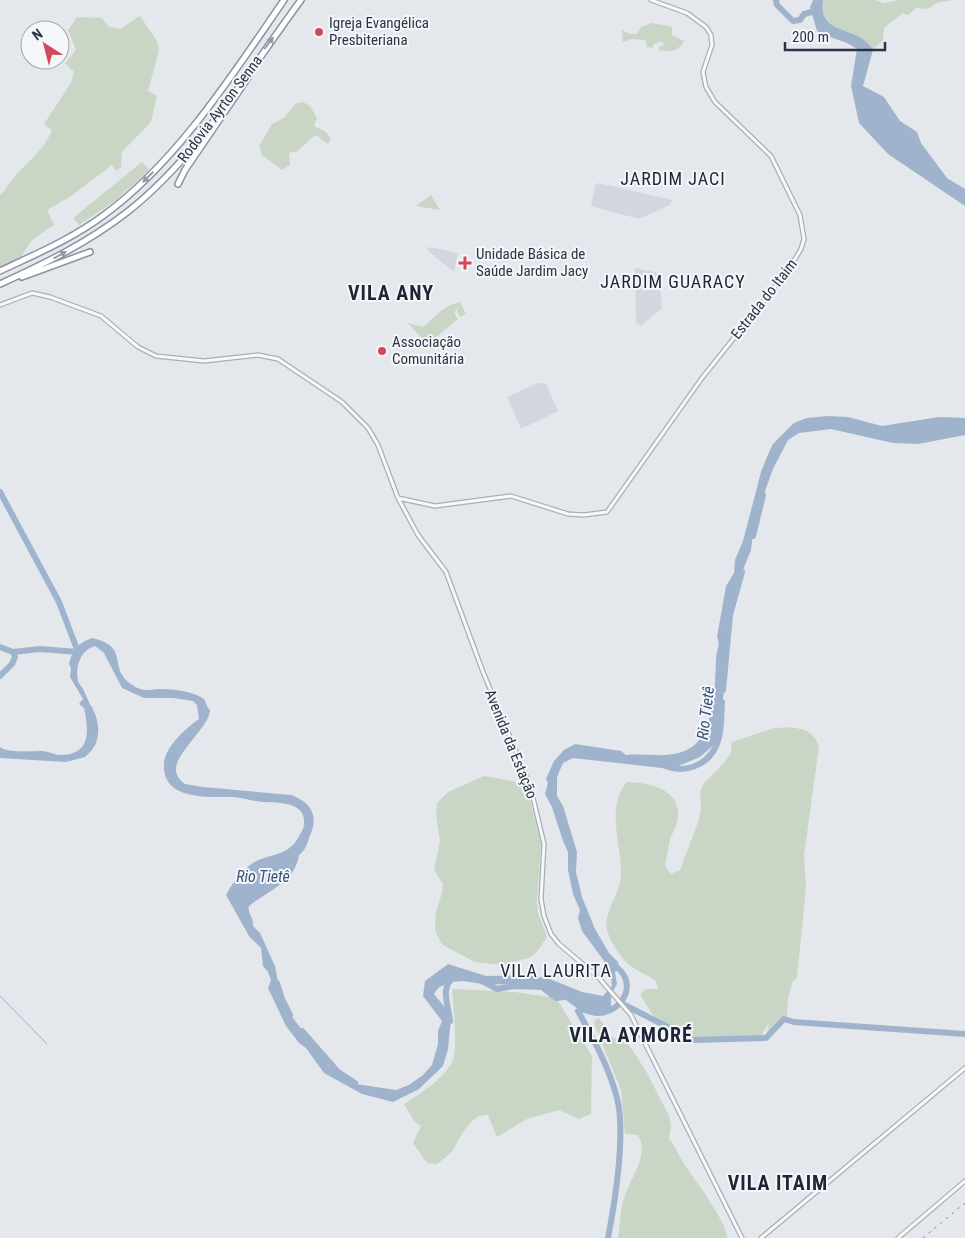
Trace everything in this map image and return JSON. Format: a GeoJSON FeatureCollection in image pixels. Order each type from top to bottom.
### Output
{"type":"FeatureCollection","features":[{"type":"Feature","properties":{"kind":"highway","name":"Rodovia Ayrton Senna"},"geometry":{"type":"LineString","coordinates":[[0,271],[72,236],[129,195],[179,144],[284,0]]}},
{"type":"Feature","properties":{"kind":"highway","name":"Rodovia Ayrton Senna"},"geometry":{"type":"LineString","coordinates":[[0,284],[50,261],[99,233],[144,198],[195,145],[301,0]]}},
{"type":"Feature","properties":{"kind":"highway"},"geometry":{"type":"LineString","coordinates":[[178,184],[185,170],[232,102],[259,56]]}},
{"type":"Feature","properties":{"kind":"highway"},"geometry":{"type":"LineString","coordinates":[[9,280],[90,252]]}},
{"type":"Feature","properties":{"kind":"street","name":"Estrada do Itaim"},"geometry":{"type":"LineString","coordinates":[[398,498],[435,506],[511,496],[568,514],[584,515],[607,512],[702,378],[788,269],[801,249],[804,239],[801,219],[794,200],[770,156],[715,102],[706,87],[703,72],[712,45],[711,35],[706,27],[687,13],[651,0]]}},
{"type":"Feature","properties":{"kind":"street","name":"Avenida da Estação"},"geometry":{"type":"LineString","coordinates":[[0,305],[32,293],[50,297],[101,316],[138,348],[156,356],[204,361],[258,355],[278,359],[342,402],[368,428],[378,445],[398,498],[418,535],[446,572],[483,672],[530,785],[544,844],[541,899],[549,930],[559,944],[607,985],[640,1030],[742,1238]]}},
{"type":"Feature","properties":{"kind":"street"},"geometry":{"type":"LineString","coordinates":[[761,1238],[965,1068]]}},
{"type":"Feature","properties":{"kind":"street"},"geometry":{"type":"LineString","coordinates":[[898,1238],[965,1181]]}},
{"type":"Feature","properties":{"kind":"shaded area"},"geometry":{"type":"Polygon","coordinates":[[[598,183],[672,200],[670,205],[639,219],[591,206],[595,185],[598,183]]]}},
{"type":"Feature","properties":{"kind":"shaded area"},"geometry":{"type":"Polygon","coordinates":[[[429,247],[458,253],[454,272],[427,250],[429,247]]]}},
{"type":"Feature","properties":{"kind":"shaded area"},"geometry":{"type":"Polygon","coordinates":[[[635,268],[659,273],[662,308],[641,326],[636,323],[635,268]]]}},
{"type":"Feature","properties":{"kind":"shaded area"},"geometry":{"type":"Polygon","coordinates":[[[538,383],[546,384],[558,411],[521,429],[507,397],[538,383]]]}},
{"type":"Feature","properties":{"kind":"green space"},"geometry":{"type":"Polygon","coordinates":[[[823,0],[875,0],[884,3],[900,0],[953,0],[936,3],[928,9],[916,8],[908,15],[903,13],[884,28],[883,40],[873,50],[867,42],[858,36],[832,25],[826,20],[823,12],[823,0]]]}},
{"type":"Feature","properties":{"kind":"green space"},"geometry":{"type":"Polygon","coordinates":[[[140,16],[157,41],[159,51],[148,91],[157,96],[151,122],[122,152],[121,167],[116,171],[112,165],[71,196],[47,210],[54,225],[32,240],[20,258],[0,267],[0,195],[39,151],[52,130],[44,124],[71,83],[74,72],[70,68],[70,57],[76,50],[70,35],[70,27],[77,17],[102,18],[109,27],[120,29],[140,16]]]}},
{"type":"Feature","properties":{"kind":"green space"},"geometry":{"type":"Polygon","coordinates":[[[652,23],[672,27],[672,35],[684,41],[679,47],[670,51],[659,50],[659,47],[664,45],[662,41],[655,43],[652,48],[647,47],[645,40],[631,39],[623,42],[622,30],[630,34],[637,34],[641,27],[652,23]]]}},
{"type":"Feature","properties":{"kind":"green space"},"geometry":{"type":"Polygon","coordinates":[[[303,102],[310,106],[317,118],[314,126],[326,132],[331,139],[328,144],[314,136],[298,151],[289,153],[290,165],[282,170],[262,155],[259,146],[272,124],[284,118],[296,103],[303,102]]]}},
{"type":"Feature","properties":{"kind":"green space"},"geometry":{"type":"Polygon","coordinates":[[[142,162],[149,170],[116,200],[79,225],[73,218],[142,162]]]}},
{"type":"Feature","properties":{"kind":"green space"},"geometry":{"type":"Polygon","coordinates":[[[431,195],[440,210],[416,206],[431,195]]]}},
{"type":"Feature","properties":{"kind":"green space"},"geometry":{"type":"Polygon","coordinates":[[[460,302],[466,314],[460,317],[457,311],[458,307],[454,313],[458,319],[435,338],[425,342],[408,323],[423,327],[444,309],[460,302]]]}},
{"type":"Feature","properties":{"kind":"green space"},"geometry":{"type":"Polygon","coordinates":[[[774,728],[795,728],[807,731],[816,739],[819,746],[804,856],[806,888],[797,978],[793,981],[788,998],[787,1015],[766,1038],[769,1022],[759,1040],[712,1038],[699,1042],[687,1041],[670,1033],[656,1019],[640,994],[645,989],[658,989],[655,980],[625,961],[608,933],[607,919],[618,889],[621,874],[616,826],[617,803],[620,792],[627,782],[645,784],[662,789],[674,799],[678,817],[670,839],[665,866],[671,874],[680,870],[698,822],[701,811],[700,792],[704,783],[725,762],[731,752],[732,742],[774,728]]]}},
{"type":"Feature","properties":{"kind":"green space"},"geometry":{"type":"Polygon","coordinates":[[[484,776],[512,781],[521,785],[528,792],[541,843],[537,900],[538,913],[547,937],[536,953],[528,958],[504,965],[475,962],[442,944],[435,931],[436,912],[443,884],[434,870],[440,841],[436,813],[437,803],[448,792],[484,776]]]}},
{"type":"Feature","properties":{"kind":"green space"},"geometry":{"type":"Polygon","coordinates":[[[452,989],[515,992],[556,998],[592,1056],[591,1114],[579,1119],[559,1110],[527,1119],[497,1137],[488,1115],[482,1115],[471,1122],[447,1156],[437,1164],[427,1163],[413,1143],[421,1126],[414,1121],[404,1104],[441,1077],[452,1063],[455,1041],[452,989]]]}},
{"type":"Feature","properties":{"kind":"green space"},"geometry":{"type":"Polygon","coordinates":[[[599,1018],[612,1037],[629,1045],[646,1071],[669,1116],[671,1125],[669,1139],[717,1212],[726,1231],[727,1238],[618,1238],[623,1203],[638,1166],[642,1150],[638,1135],[625,1134],[621,1090],[594,1024],[594,1021],[599,1018]]]}},
{"type":"Feature","properties":{"kind":"water"},"geometry":{"type":"Polygon","coordinates":[[[813,0],[823,0],[823,12],[826,20],[832,25],[858,36],[867,42],[873,50],[863,86],[884,97],[900,121],[917,132],[921,143],[947,178],[965,189],[965,206],[888,154],[859,123],[851,86],[857,49],[817,31],[810,7],[813,0]]]}},
{"type":"Feature","properties":{"kind":"water","name":"Rio Tietê"},"geometry":{"type":"Polygon","coordinates":[[[827,416],[848,417],[882,426],[939,417],[965,418],[965,435],[918,444],[893,443],[831,429],[799,433],[788,440],[773,469],[762,499],[754,525],[751,550],[737,585],[726,626],[724,690],[716,743],[700,757],[671,769],[573,758],[563,763],[557,777],[557,796],[563,806],[577,852],[576,872],[582,897],[595,929],[609,953],[618,962],[619,967],[615,972],[617,984],[611,995],[611,1009],[603,1016],[603,1012],[591,1010],[582,1012],[566,1000],[556,998],[549,990],[536,985],[450,982],[438,988],[434,994],[448,1011],[451,1019],[448,1049],[443,1066],[419,1089],[393,1102],[362,1094],[324,1073],[306,1048],[299,1043],[286,1026],[268,988],[271,980],[263,966],[261,948],[249,936],[226,895],[236,879],[250,865],[282,852],[293,844],[304,824],[301,811],[296,807],[283,803],[188,794],[170,784],[165,775],[165,757],[177,738],[199,719],[197,705],[193,701],[173,698],[144,698],[122,688],[104,653],[95,646],[82,655],[77,671],[79,684],[91,707],[97,729],[97,735],[90,741],[92,748],[85,757],[66,762],[0,758],[0,747],[14,751],[44,751],[61,755],[71,754],[83,746],[86,740],[87,725],[84,708],[79,704],[83,699],[70,677],[71,668],[69,664],[76,648],[92,638],[104,642],[111,647],[115,652],[124,678],[135,687],[145,690],[164,689],[182,691],[204,699],[209,710],[204,722],[180,748],[173,767],[174,773],[181,781],[185,784],[203,787],[291,795],[304,802],[314,817],[314,824],[307,845],[299,855],[297,864],[287,879],[249,906],[253,926],[260,933],[275,966],[282,1003],[328,1065],[341,1077],[356,1084],[396,1090],[409,1085],[423,1075],[432,1065],[438,1044],[438,1031],[442,1021],[423,996],[425,981],[448,964],[486,976],[527,975],[550,979],[582,992],[603,996],[612,986],[610,969],[582,931],[578,918],[580,910],[573,894],[568,870],[568,852],[552,807],[545,794],[548,783],[546,779],[554,761],[564,750],[575,744],[621,751],[626,755],[672,754],[687,750],[703,734],[712,709],[718,645],[717,637],[726,586],[734,573],[735,560],[743,541],[761,472],[773,444],[794,423],[807,418],[827,416]]]}},
{"type":"Feature","properties":{"kind":"waterway"},"geometry":{"type":"LineString","coordinates":[[776,0],[777,5],[793,21],[800,20],[804,14],[815,11]]}},
{"type":"Feature","properties":{"kind":"waterway"},"geometry":{"type":"LineString","coordinates":[[0,492],[59,602],[78,652],[40,649],[13,652]]}},
{"type":"Feature","properties":{"kind":"waterway","name":"Rio Tietê"},"geometry":{"type":"LineString","coordinates":[[753,536],[763,495]]}},
{"type":"Feature","properties":{"kind":"waterway","name":"Rio Tietê"},"geometry":{"type":"LineString","coordinates":[[723,690],[730,615],[742,572]]}},
{"type":"Feature","properties":{"kind":"waterway","name":"Rio Tietê"},"geometry":{"type":"LineString","coordinates":[[0,647],[13,652],[15,657],[12,664],[0,676]]}},
{"type":"Feature","properties":{"kind":"waterway","name":"Rio Tietê"},"geometry":{"type":"LineString","coordinates":[[665,766],[679,769],[693,767],[711,755],[719,738],[722,702]]}},
{"type":"Feature","properties":{"kind":"waterway","name":"Rio Tietê"},"geometry":{"type":"LineString","coordinates":[[85,753],[90,748],[95,737],[94,720],[89,708]]}},
{"type":"Feature","properties":{"kind":"waterway","name":"Rio Tietê"},"geometry":{"type":"LineString","coordinates":[[178,782],[173,773],[177,755],[198,728],[207,711]]}},
{"type":"Feature","properties":{"kind":"waterway","name":"Rio Tietê"},"geometry":{"type":"LineString","coordinates":[[581,1009],[595,1013],[606,1012],[621,1002],[627,987],[626,979],[621,971],[612,964]]}},
{"type":"Feature","properties":{"kind":"waterway","name":"Rio Tietê"},"geometry":{"type":"LineString","coordinates":[[450,1021],[446,988],[452,979]]}},
{"type":"Feature","properties":{"kind":"waterway","name":"Rio Tietê"},"geometry":{"type":"LineString","coordinates":[[480,980],[497,989],[514,986],[542,987],[556,998],[563,997]]}},
{"type":"Feature","properties":{"kind":"waterway","name":"Rio Tietê"},"geometry":{"type":"LineString","coordinates":[[277,983],[290,1015]]}},
{"type":"Feature","properties":{"kind":"waterway"},"geometry":{"type":"LineString","coordinates":[[0,996],[47,1044]]}},
{"type":"Feature","properties":{"kind":"waterway"},"geometry":{"type":"LineString","coordinates":[[619,1002],[693,1040],[766,1038],[784,1019],[794,1022],[965,1034]]}},
{"type":"Feature","properties":{"kind":"waterway"},"geometry":{"type":"LineString","coordinates":[[578,1011],[595,1042],[614,1086],[619,1113],[620,1148],[614,1206],[608,1238]]}},
{"type":"Feature","properties":{"kind":"waterway","name":"Rio Tietê"},"geometry":{"type":"LineString","coordinates":[[302,1031],[338,1072],[355,1083]]}},
{"type":"Feature","properties":{"kind":"railway"},"geometry":{"type":"LineString","coordinates":[[923,1238],[965,1203]]}},
{"type":"Feature","properties":{"kind":"place","name":"Igreja Evangélica Presbiteriana"},"geometry":{"type":"Point","coordinates":[319,32]}},
{"type":"Feature","properties":{"kind":"place","name":"Unidade Básica de Saúde Jardim Jacy"},"geometry":{"type":"Point","coordinates":[465,263]}},
{"type":"Feature","properties":{"kind":"place","name":"Associação Comunitária"},"geometry":{"type":"Point","coordinates":[382,351]}},
{"type":"Feature","properties":{"kind":"district","name":"JARDIM JACI"},"geometry":{"type":"Point","coordinates":[673,179]}},
{"type":"Feature","properties":{"kind":"district","name":"JARDIM GUARACY"},"geometry":{"type":"Point","coordinates":[673,282]}},
{"type":"Feature","properties":{"kind":"district","name":"VILA ANY"},"geometry":{"type":"Point","coordinates":[391,293]}},
{"type":"Feature","properties":{"kind":"district","name":"VILA LAURITA"},"geometry":{"type":"Point","coordinates":[556,971]}},
{"type":"Feature","properties":{"kind":"district","name":"VILA AYMORÉ"},"geometry":{"type":"Point","coordinates":[631,1035]}},
{"type":"Feature","properties":{"kind":"district","name":"VILA ITAIM"},"geometry":{"type":"Point","coordinates":[778,1183]}}]}
